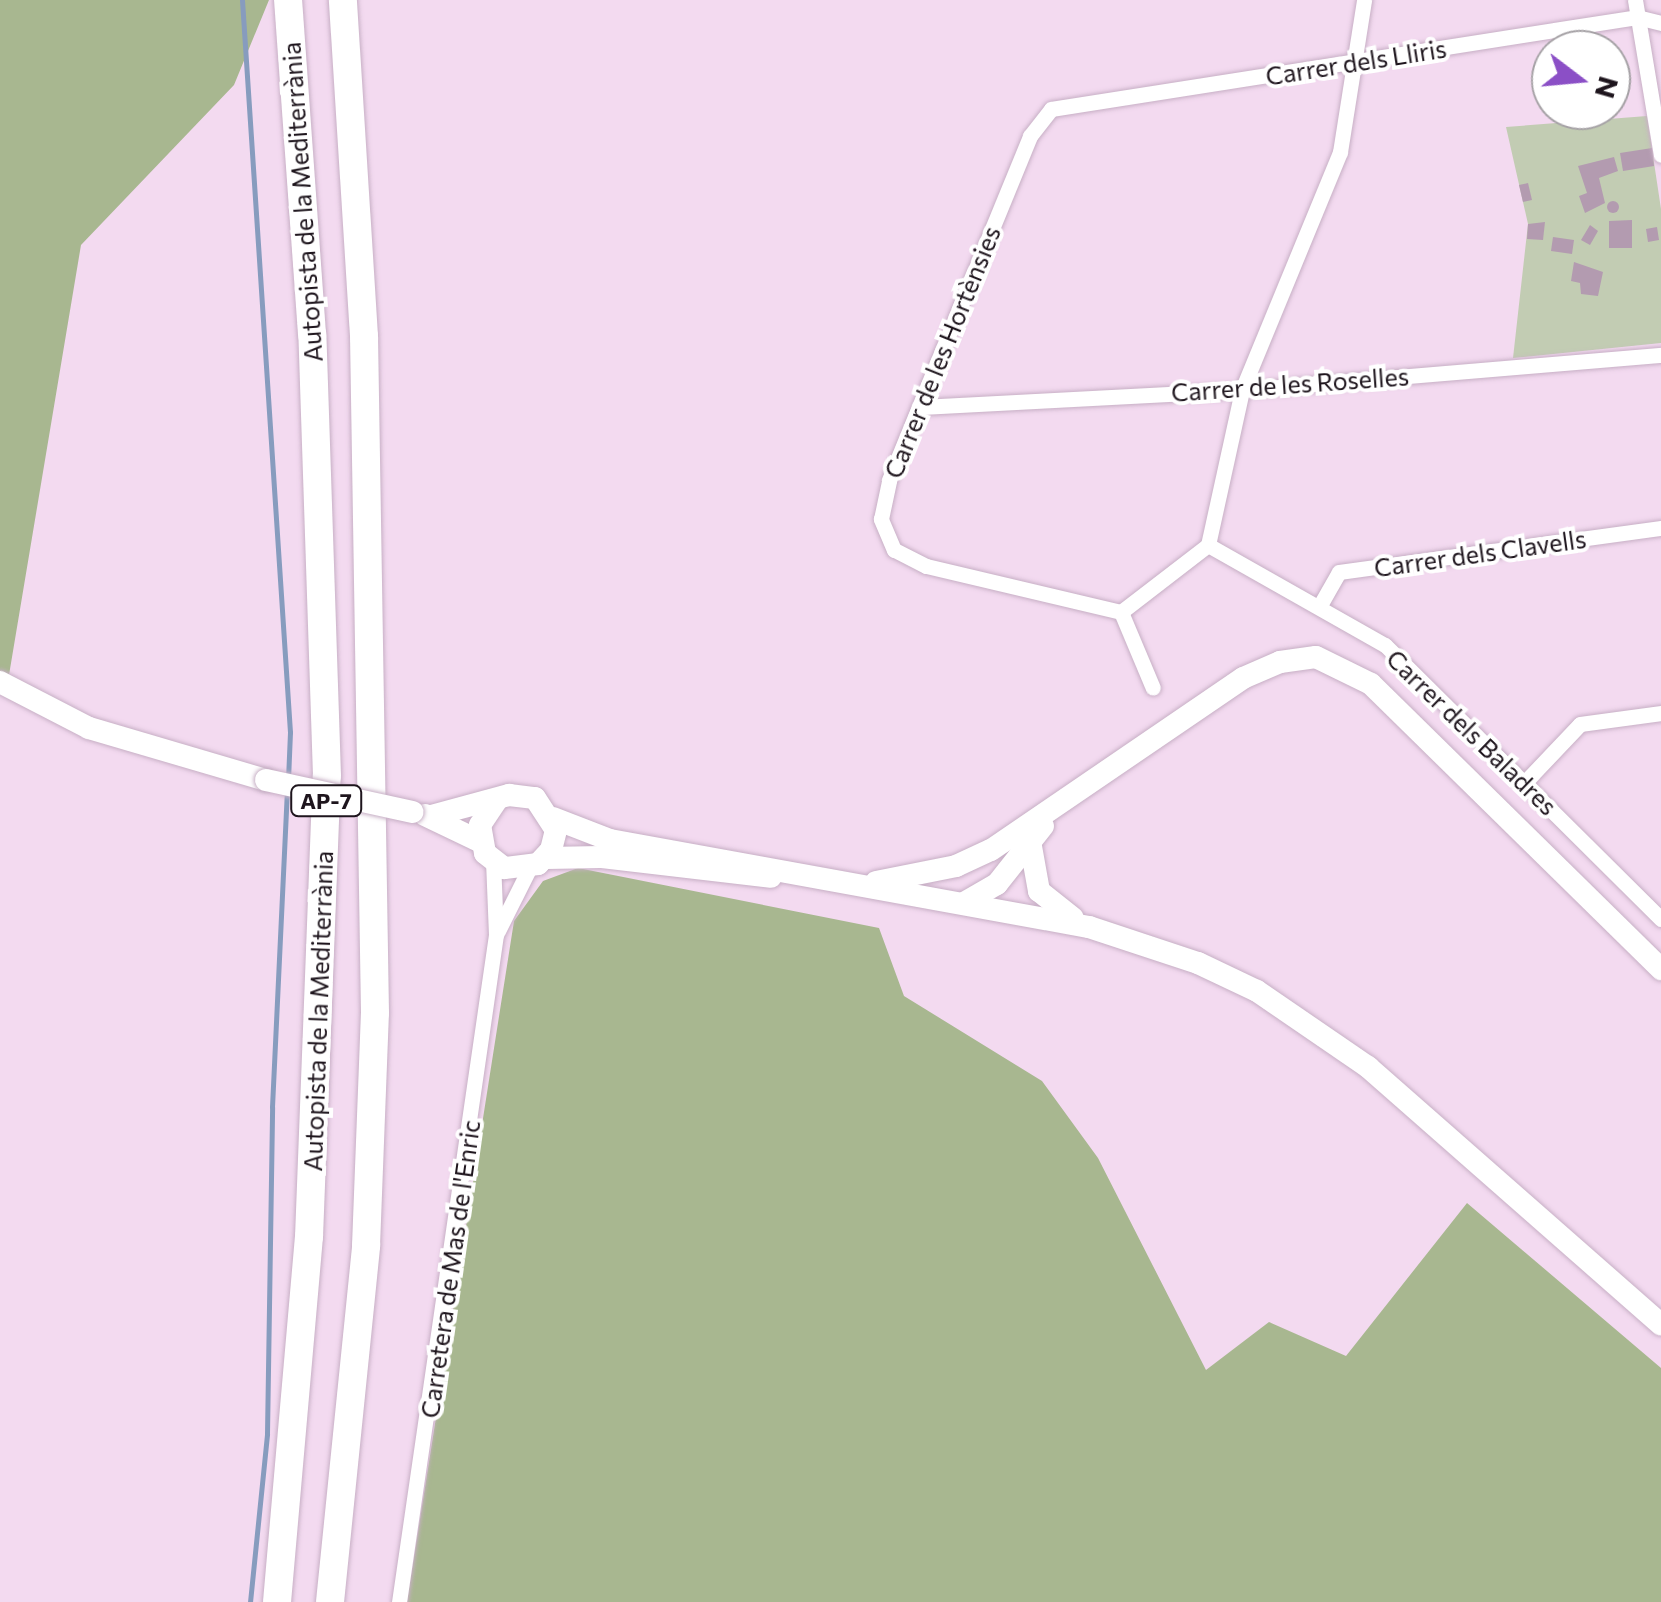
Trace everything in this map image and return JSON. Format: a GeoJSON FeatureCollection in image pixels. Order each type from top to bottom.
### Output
{"type":"FeatureCollection","features":[{"type":"Feature","properties":{"kind":"highway","name":"Autopista de la Mediterrània"},"geometry":{"type":"LineString","coordinates":[[276,1602],[309,1237],[327,776],[312,334],[288,0]]}},
{"type":"Feature","properties":{"kind":"highway","name":"Autopista de la Mediterrània"},"geometry":{"type":"LineString","coordinates":[[330,1602],[366,1246],[375,994],[364,336],[342,0]]}},
{"type":"Feature","properties":{"kind":"main road"},"geometry":{"type":"LineString","coordinates":[[855,885],[956,866],[1059,809],[1243,678],[1280,662],[1316,657],[1371,684],[1661,969]]}},
{"type":"Feature","properties":{"kind":"main road"},"geometry":{"type":"LineString","coordinates":[[0,682],[89,728],[266,780],[422,814],[487,852],[538,863],[602,857],[742,877],[795,876]]}},
{"type":"Feature","properties":{"kind":"main road"},"geometry":{"type":"LineString","coordinates":[[422,814],[522,794],[553,818],[610,840],[739,859],[795,876],[1089,927],[1198,963],[1304,1019],[1368,1067],[1661,1324]]}},
{"type":"Feature","properties":{"kind":"main road"},"geometry":{"type":"LineString","coordinates":[[487,852],[480,825],[496,801]]}},
{"type":"Feature","properties":{"kind":"main road"},"geometry":{"type":"LineString","coordinates":[[960,904],[986,895],[1059,809]]}},
{"type":"Feature","properties":{"kind":"main road"},"geometry":{"type":"LineString","coordinates":[[538,863],[555,841],[553,818]]}},
{"type":"Feature","properties":{"kind":"main road"},"geometry":{"type":"LineString","coordinates":[[1030,841],[1039,891],[1089,927]]}},
{"type":"Feature","properties":{"kind":"street"},"geometry":{"type":"LineString","coordinates":[[1152,688],[1121,612],[1208,545],[1242,390],[1340,152],[1358,62],[1364,0]]}},
{"type":"Feature","properties":{"kind":"street"},"geometry":{"type":"LineString","coordinates":[[1634,0],[1661,156]]}},
{"type":"Feature","properties":{"kind":"street","name":"Carrer dels Lliris"},"geometry":{"type":"LineString","coordinates":[[1052,109],[1637,18],[1661,23]]}},
{"type":"Feature","properties":{"kind":"street","name":"Carrer de les Hortènsies"},"geometry":{"type":"LineString","coordinates":[[1052,109],[1030,136],[889,480],[882,520],[894,550],[926,566],[1121,612]]}},
{"type":"Feature","properties":{"kind":"street","name":"Carrer de les Roselles"},"geometry":{"type":"LineString","coordinates":[[919,407],[1242,390],[1661,355]]}},
{"type":"Feature","properties":{"kind":"street","name":"Carrer dels Clavells"},"geometry":{"type":"LineString","coordinates":[[1318,607],[1339,572],[1661,528]]}},
{"type":"Feature","properties":{"kind":"street","name":"Carrer dels Baladres"},"geometry":{"type":"LineString","coordinates":[[1208,545],[1385,646],[1661,919]]}},
{"type":"Feature","properties":{"kind":"street"},"geometry":{"type":"LineString","coordinates":[[1525,782],[1580,724],[1661,713]]}},
{"type":"Feature","properties":{"kind":"street"},"geometry":{"type":"LineString","coordinates":[[487,852],[496,935]]}},
{"type":"Feature","properties":{"kind":"street"},"geometry":{"type":"LineString","coordinates":[[496,935],[538,863]]}},
{"type":"Feature","properties":{"kind":"street","name":"Carretera de Mas de l'Enric"},"geometry":{"type":"LineString","coordinates":[[399,1602],[496,935]]}},
{"type":"Feature","properties":{"kind":"green space"},"geometry":{"type":"Polygon","coordinates":[[[0,0],[269,0],[234,85],[81,245],[7,687],[0,679],[0,0]]]}},
{"type":"Feature","properties":{"kind":"green space"},"geometry":{"type":"Polygon","coordinates":[[[1647,116],[1661,209],[1661,343],[1513,358],[1528,224],[1506,127],[1631,130],[1631,117],[1647,116]]]}},
{"type":"Feature","properties":{"kind":"green space"},"geometry":{"type":"Polygon","coordinates":[[[578,868],[879,928],[904,996],[1042,1081],[1098,1158],[1206,1370],[1269,1322],[1346,1356],[1467,1203],[1661,1368],[1661,1602],[407,1602],[514,921],[543,881],[578,868]]]}},
{"type":"Feature","properties":{"kind":"building"},"geometry":{"type":"Polygon","coordinates":[[[1652,148],[1654,166],[1623,171],[1620,153],[1652,148]]]}},
{"type":"Feature","properties":{"kind":"building"},"geometry":{"type":"Polygon","coordinates":[[[1614,157],[1618,171],[1599,178],[1605,203],[1585,213],[1579,196],[1587,193],[1578,166],[1614,157]]]}},
{"type":"Feature","properties":{"kind":"building"},"geometry":{"type":"Polygon","coordinates":[[[1528,183],[1532,200],[1523,202],[1519,185],[1528,183]]]}},
{"type":"Feature","properties":{"kind":"building"},"geometry":{"type":"Polygon","coordinates":[[[1613,201],[1619,207],[1613,213],[1607,207],[1613,201]]]}},
{"type":"Feature","properties":{"kind":"building"},"geometry":{"type":"Polygon","coordinates":[[[1632,220],[1632,248],[1609,248],[1609,221],[1632,220]]]}},
{"type":"Feature","properties":{"kind":"building"},"geometry":{"type":"Polygon","coordinates":[[[1545,222],[1543,240],[1527,239],[1528,224],[1545,222]]]}},
{"type":"Feature","properties":{"kind":"building"},"geometry":{"type":"Polygon","coordinates":[[[1590,225],[1598,231],[1590,245],[1581,240],[1590,225]]]}},
{"type":"Feature","properties":{"kind":"building"},"geometry":{"type":"Polygon","coordinates":[[[1657,227],[1659,240],[1648,242],[1646,229],[1657,227]]]}},
{"type":"Feature","properties":{"kind":"building"},"geometry":{"type":"Polygon","coordinates":[[[1553,237],[1574,240],[1572,254],[1551,251],[1553,237]]]}},
{"type":"Feature","properties":{"kind":"building"},"geometry":{"type":"Polygon","coordinates":[[[1574,262],[1603,272],[1598,296],[1581,294],[1580,283],[1571,281],[1574,262]]]}},
{"type":"Feature","properties":{"kind":"waterway"},"geometry":{"type":"LineString","coordinates":[[242,0],[290,732],[288,780]]}},
{"type":"Feature","properties":{"kind":"waterway"},"geometry":{"type":"LineString","coordinates":[[250,1602],[267,1434],[272,1107],[287,791]]}}]}
